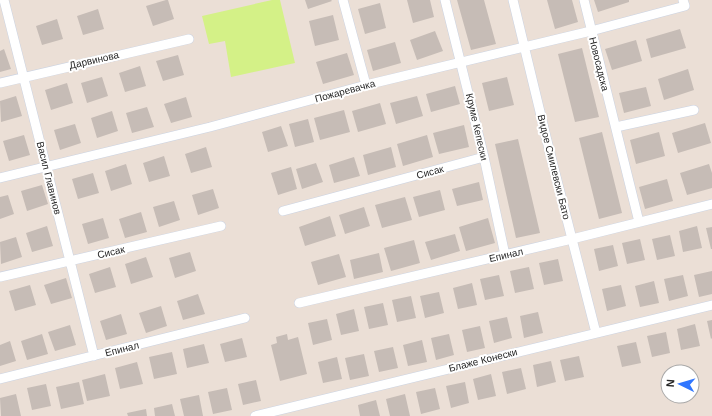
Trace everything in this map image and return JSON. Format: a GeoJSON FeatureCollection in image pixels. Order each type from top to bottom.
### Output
{"type":"FeatureCollection","features":[{"type":"Feature","properties":{"kind":"street","name":"Васил Главинов"},"geometry":{"type":"LineString","coordinates":[[4,0],[94,356]]}},
{"type":"Feature","properties":{"kind":"street"},"geometry":{"type":"LineString","coordinates":[[343,0],[366,85]]}},
{"type":"Feature","properties":{"kind":"street","name":"Круме Кепески"},"geometry":{"type":"LineString","coordinates":[[445,0],[462,63],[505,255]]}},
{"type":"Feature","properties":{"kind":"street","name":"Видое Смилевски Бато"},"geometry":{"type":"LineString","coordinates":[[513,0],[596,333]]}},
{"type":"Feature","properties":{"kind":"street","name":"Новосадска"},"geometry":{"type":"LineString","coordinates":[[584,0],[639,222]]}},
{"type":"Feature","properties":{"kind":"street","name":"Пожаревачка"},"geometry":{"type":"LineString","coordinates":[[0,178],[210,127],[366,85],[591,32],[685,6],[683,0]]}},
{"type":"Feature","properties":{"kind":"street","name":"Дарвинова"},"geometry":{"type":"LineString","coordinates":[[0,83],[189,39]]}},
{"type":"Feature","properties":{"kind":"street"},"geometry":{"type":"LineString","coordinates":[[616,127],[694,110]]}},
{"type":"Feature","properties":{"kind":"street","name":"Сисак"},"geometry":{"type":"LineString","coordinates":[[284,211],[484,157]]}},
{"type":"Feature","properties":{"kind":"street","name":"Епинал"},"geometry":{"type":"LineString","coordinates":[[298,304],[572,240],[712,204]]}},
{"type":"Feature","properties":{"kind":"street","name":"Сисак"},"geometry":{"type":"LineString","coordinates":[[0,277],[221,226]]}},
{"type":"Feature","properties":{"kind":"street","name":"Блаже Конески"},"geometry":{"type":"LineString","coordinates":[[255,416],[712,305]]}},
{"type":"Feature","properties":{"kind":"street","name":"Епинал"},"geometry":{"type":"LineString","coordinates":[[0,379],[245,318]]}},
{"type":"Feature","properties":{"kind":"green space"},"geometry":{"type":"Polygon","coordinates":[[[272,0],[280,0],[295,63],[231,77],[225,41],[209,44],[202,16],[272,0]]]}},
{"type":"Feature","properties":{"kind":"building"},"geometry":{"type":"Polygon","coordinates":[[[168,0],[174,19],[153,26],[146,6],[168,0]]]}},
{"type":"Feature","properties":{"kind":"building"},"geometry":{"type":"Polygon","coordinates":[[[305,0],[331,0],[332,1],[308,9],[305,0]]]}},
{"type":"Feature","properties":{"kind":"building"},"geometry":{"type":"Polygon","coordinates":[[[407,0],[430,0],[434,17],[413,23],[407,0]]]}},
{"type":"Feature","properties":{"kind":"building"},"geometry":{"type":"Polygon","coordinates":[[[457,0],[484,0],[496,44],[471,50],[457,0]]]}},
{"type":"Feature","properties":{"kind":"building"},"geometry":{"type":"Polygon","coordinates":[[[547,0],[572,0],[578,22],[555,29],[547,0]]]}},
{"type":"Feature","properties":{"kind":"building"},"geometry":{"type":"Polygon","coordinates":[[[594,0],[629,0],[629,2],[598,12],[594,0]]]}},
{"type":"Feature","properties":{"kind":"building"},"geometry":{"type":"Polygon","coordinates":[[[380,3],[386,28],[365,34],[358,9],[380,3]]]}},
{"type":"Feature","properties":{"kind":"building"},"geometry":{"type":"Polygon","coordinates":[[[98,9],[104,29],[83,35],[77,16],[98,9]]]}},
{"type":"Feature","properties":{"kind":"building"},"geometry":{"type":"Polygon","coordinates":[[[333,15],[339,40],[315,46],[309,21],[333,15]]]}},
{"type":"Feature","properties":{"kind":"building"},"geometry":{"type":"Polygon","coordinates":[[[57,19],[63,39],[42,45],[36,26],[57,19]]]}},
{"type":"Feature","properties":{"kind":"building"},"geometry":{"type":"Polygon","coordinates":[[[680,29],[686,48],[651,58],[646,39],[680,29]]]}},
{"type":"Feature","properties":{"kind":"building"},"geometry":{"type":"Polygon","coordinates":[[[435,31],[443,51],[417,60],[410,40],[435,31]]]}},
{"type":"Feature","properties":{"kind":"building"},"geometry":{"type":"Polygon","coordinates":[[[636,40],[642,61],[612,70],[605,49],[636,40]]]}},
{"type":"Feature","properties":{"kind":"building"},"geometry":{"type":"Polygon","coordinates":[[[395,42],[401,63],[373,71],[367,50],[395,42]]]}},
{"type":"Feature","properties":{"kind":"building"},"geometry":{"type":"Polygon","coordinates":[[[582,48],[599,117],[575,122],[558,54],[582,48]]]}},
{"type":"Feature","properties":{"kind":"building"},"geometry":{"type":"Polygon","coordinates":[[[4,49],[11,69],[0,72],[0,51],[4,49]]]}},
{"type":"Feature","properties":{"kind":"building"},"geometry":{"type":"Polygon","coordinates":[[[347,53],[354,75],[323,84],[316,62],[347,53]]]}},
{"type":"Feature","properties":{"kind":"building"},"geometry":{"type":"Polygon","coordinates":[[[178,55],[184,75],[163,81],[156,61],[178,55]]]}},
{"type":"Feature","properties":{"kind":"building"},"geometry":{"type":"Polygon","coordinates":[[[140,66],[146,86],[125,92],[119,73],[140,66]]]}},
{"type":"Feature","properties":{"kind":"building"},"geometry":{"type":"Polygon","coordinates":[[[688,69],[694,90],[664,100],[658,79],[688,69]]]}},
{"type":"Feature","properties":{"kind":"building"},"geometry":{"type":"Polygon","coordinates":[[[102,77],[108,96],[87,103],[81,83],[102,77]]]}},
{"type":"Feature","properties":{"kind":"building"},"geometry":{"type":"Polygon","coordinates":[[[507,77],[514,105],[489,111],[482,83],[507,77]]]}},
{"type":"Feature","properties":{"kind":"building"},"geometry":{"type":"Polygon","coordinates":[[[67,83],[73,103],[51,110],[45,90],[67,83]]]}},
{"type":"Feature","properties":{"kind":"building"},"geometry":{"type":"Polygon","coordinates":[[[455,86],[460,104],[431,112],[426,94],[455,86]]]}},
{"type":"Feature","properties":{"kind":"building"},"geometry":{"type":"Polygon","coordinates":[[[646,87],[651,106],[624,113],[619,93],[646,87]]]}},
{"type":"Feature","properties":{"kind":"building"},"geometry":{"type":"Polygon","coordinates":[[[16,96],[22,116],[1,122],[0,101],[16,96]]]}},
{"type":"Feature","properties":{"kind":"building"},"geometry":{"type":"Polygon","coordinates":[[[417,96],[423,116],[396,124],[390,103],[417,96]]]}},
{"type":"Feature","properties":{"kind":"building"},"geometry":{"type":"Polygon","coordinates":[[[186,97],[192,117],[171,123],[164,104],[186,97]]]}},
{"type":"Feature","properties":{"kind":"building"},"geometry":{"type":"Polygon","coordinates":[[[380,103],[386,124],[358,132],[352,111],[380,103]]]}},
{"type":"Feature","properties":{"kind":"building"},"geometry":{"type":"Polygon","coordinates":[[[147,107],[154,127],[132,133],[126,113],[147,107]]]}},
{"type":"Feature","properties":{"kind":"building"},"geometry":{"type":"Polygon","coordinates":[[[344,110],[350,132],[320,140],[314,118],[344,110]]]}},
{"type":"Feature","properties":{"kind":"building"},"geometry":{"type":"Polygon","coordinates":[[[112,111],[118,131],[97,138],[91,118],[112,111]]]}},
{"type":"Feature","properties":{"kind":"building"},"geometry":{"type":"Polygon","coordinates":[[[308,119],[314,142],[295,147],[289,124],[308,119]]]}},
{"type":"Feature","properties":{"kind":"building"},"geometry":{"type":"Polygon","coordinates":[[[705,123],[711,143],[678,153],[672,133],[705,123]]]}},
{"type":"Feature","properties":{"kind":"building"},"geometry":{"type":"Polygon","coordinates":[[[75,124],[81,143],[60,150],[54,130],[75,124]]]}},
{"type":"Feature","properties":{"kind":"building"},"geometry":{"type":"Polygon","coordinates":[[[464,125],[469,147],[439,154],[433,133],[464,125]]]}},
{"type":"Feature","properties":{"kind":"building"},"geometry":{"type":"Polygon","coordinates":[[[281,126],[288,146],[268,152],[262,132],[281,126]]]}},
{"type":"Feature","properties":{"kind":"building"},"geometry":{"type":"Polygon","coordinates":[[[602,132],[622,213],[599,219],[579,138],[602,132]]]}},
{"type":"Feature","properties":{"kind":"building"},"geometry":{"type":"Polygon","coordinates":[[[659,132],[665,156],[636,164],[630,140],[659,132]]]}},
{"type":"Feature","properties":{"kind":"building"},"geometry":{"type":"Polygon","coordinates":[[[24,135],[30,155],[9,161],[3,141],[24,135]]]}},
{"type":"Feature","properties":{"kind":"building"},"geometry":{"type":"Polygon","coordinates":[[[427,135],[433,157],[403,166],[397,144],[427,135]]]}},
{"type":"Feature","properties":{"kind":"building"},"geometry":{"type":"Polygon","coordinates":[[[518,139],[540,233],[516,238],[495,144],[518,139]]]}},
{"type":"Feature","properties":{"kind":"building"},"geometry":{"type":"Polygon","coordinates":[[[206,147],[212,167],[191,173],[185,154],[206,147]]]}},
{"type":"Feature","properties":{"kind":"building"},"geometry":{"type":"Polygon","coordinates":[[[391,147],[396,167],[368,175],[363,155],[391,147]]]}},
{"type":"Feature","properties":{"kind":"building"},"geometry":{"type":"Polygon","coordinates":[[[164,156],[170,176],[149,182],[143,163],[164,156]]]}},
{"type":"Feature","properties":{"kind":"building"},"geometry":{"type":"Polygon","coordinates":[[[354,157],[360,176],[334,183],[329,165],[354,157]]]}},
{"type":"Feature","properties":{"kind":"building"},"geometry":{"type":"Polygon","coordinates":[[[316,163],[323,182],[302,189],[296,169],[316,163]]]}},
{"type":"Feature","properties":{"kind":"building"},"geometry":{"type":"Polygon","coordinates":[[[126,164],[132,184],[111,191],[105,171],[126,164]]]}},
{"type":"Feature","properties":{"kind":"building"},"geometry":{"type":"Polygon","coordinates":[[[709,164],[712,173],[712,188],[687,195],[680,173],[709,164]]]}},
{"type":"Feature","properties":{"kind":"building"},"geometry":{"type":"Polygon","coordinates":[[[291,167],[297,189],[278,195],[271,173],[291,167]]]}},
{"type":"Feature","properties":{"kind":"building"},"geometry":{"type":"Polygon","coordinates":[[[93,173],[99,193],[78,199],[72,179],[93,173]]]}},
{"type":"Feature","properties":{"kind":"building"},"geometry":{"type":"Polygon","coordinates":[[[667,179],[673,201],[645,209],[639,187],[667,179]]]}},
{"type":"Feature","properties":{"kind":"building"},"geometry":{"type":"Polygon","coordinates":[[[479,182],[483,200],[457,206],[452,189],[479,182]]]}},
{"type":"Feature","properties":{"kind":"building"},"geometry":{"type":"Polygon","coordinates":[[[42,185],[48,204],[27,211],[21,191],[42,185]]]}},
{"type":"Feature","properties":{"kind":"building"},"geometry":{"type":"Polygon","coordinates":[[[213,189],[219,208],[198,215],[192,195],[213,189]]]}},
{"type":"Feature","properties":{"kind":"building"},"geometry":{"type":"Polygon","coordinates":[[[440,190],[445,210],[419,217],[413,197],[440,190]]]}},
{"type":"Feature","properties":{"kind":"building"},"geometry":{"type":"Polygon","coordinates":[[[8,195],[14,214],[0,219],[0,197],[8,195]]]}},
{"type":"Feature","properties":{"kind":"building"},"geometry":{"type":"Polygon","coordinates":[[[405,197],[412,220],[382,228],[375,205],[405,197]]]}},
{"type":"Feature","properties":{"kind":"building"},"geometry":{"type":"Polygon","coordinates":[[[174,201],[180,220],[159,227],[153,207],[174,201]]]}},
{"type":"Feature","properties":{"kind":"building"},"geometry":{"type":"Polygon","coordinates":[[[364,207],[370,226],[345,234],[339,215],[364,207]]]}},
{"type":"Feature","properties":{"kind":"building"},"geometry":{"type":"Polygon","coordinates":[[[141,212],[147,232],[125,238],[119,219],[141,212]]]}},
{"type":"Feature","properties":{"kind":"building"},"geometry":{"type":"Polygon","coordinates":[[[330,216],[336,236],[305,246],[299,227],[330,216]]]}},
{"type":"Feature","properties":{"kind":"building"},"geometry":{"type":"Polygon","coordinates":[[[103,218],[109,238],[88,244],[82,224],[103,218]]]}},
{"type":"Feature","properties":{"kind":"building"},"geometry":{"type":"Polygon","coordinates":[[[488,218],[495,243],[466,251],[459,227],[488,218]]]}},
{"type":"Feature","properties":{"kind":"building"},"geometry":{"type":"Polygon","coordinates":[[[47,226],[53,246],[32,252],[26,233],[47,226]]]}},
{"type":"Feature","properties":{"kind":"building"},"geometry":{"type":"Polygon","coordinates":[[[697,226],[702,248],[683,252],[679,231],[697,226]]]}},
{"type":"Feature","properties":{"kind":"building"},"geometry":{"type":"Polygon","coordinates":[[[712,227],[712,249],[711,249],[706,228],[712,227]]]}},
{"type":"Feature","properties":{"kind":"building"},"geometry":{"type":"Polygon","coordinates":[[[455,234],[460,251],[431,260],[425,242],[455,234]]]}},
{"type":"Feature","properties":{"kind":"building"},"geometry":{"type":"Polygon","coordinates":[[[670,235],[675,256],[657,260],[652,239],[670,235]]]}},
{"type":"Feature","properties":{"kind":"building"},"geometry":{"type":"Polygon","coordinates":[[[16,237],[22,257],[1,264],[0,242],[16,237]]]}},
{"type":"Feature","properties":{"kind":"building"},"geometry":{"type":"Polygon","coordinates":[[[640,239],[645,260],[627,264],[622,243],[640,239]]]}},
{"type":"Feature","properties":{"kind":"building"},"geometry":{"type":"Polygon","coordinates":[[[414,240],[420,263],[391,271],[384,248],[414,240]]]}},
{"type":"Feature","properties":{"kind":"building"},"geometry":{"type":"Polygon","coordinates":[[[613,245],[618,266],[599,271],[594,249],[613,245]]]}},
{"type":"Feature","properties":{"kind":"building"},"geometry":{"type":"Polygon","coordinates":[[[190,252],[196,271],[175,278],[169,258],[190,252]]]}},
{"type":"Feature","properties":{"kind":"building"},"geometry":{"type":"Polygon","coordinates":[[[379,253],[383,272],[354,279],[350,260],[379,253]]]}},
{"type":"Feature","properties":{"kind":"building"},"geometry":{"type":"Polygon","coordinates":[[[339,254],[346,277],[318,285],[311,262],[339,254]]]}},
{"type":"Feature","properties":{"kind":"building"},"geometry":{"type":"Polygon","coordinates":[[[146,257],[153,277],[131,284],[125,264],[146,257]]]}},
{"type":"Feature","properties":{"kind":"building"},"geometry":{"type":"Polygon","coordinates":[[[558,259],[563,281],[544,285],[539,263],[558,259]]]}},
{"type":"Feature","properties":{"kind":"building"},"geometry":{"type":"Polygon","coordinates":[[[110,267],[116,287],[95,293],[89,274],[110,267]]]}},
{"type":"Feature","properties":{"kind":"building"},"geometry":{"type":"Polygon","coordinates":[[[529,267],[534,289],[515,293],[510,271],[529,267]]]}},
{"type":"Feature","properties":{"kind":"building"},"geometry":{"type":"Polygon","coordinates":[[[712,271],[712,294],[699,297],[694,275],[712,271]]]}},
{"type":"Feature","properties":{"kind":"building"},"geometry":{"type":"Polygon","coordinates":[[[499,275],[504,296],[485,300],[480,279],[499,275]]]}},
{"type":"Feature","properties":{"kind":"building"},"geometry":{"type":"Polygon","coordinates":[[[683,275],[688,296],[669,301],[664,279],[683,275]]]}},
{"type":"Feature","properties":{"kind":"building"},"geometry":{"type":"Polygon","coordinates":[[[66,278],[72,298],[51,304],[44,285],[66,278]]]}},
{"type":"Feature","properties":{"kind":"building"},"geometry":{"type":"Polygon","coordinates":[[[654,281],[659,303],[640,307],[635,286],[654,281]]]}},
{"type":"Feature","properties":{"kind":"building"},"geometry":{"type":"Polygon","coordinates":[[[472,283],[477,305],[458,309],[453,288],[472,283]]]}},
{"type":"Feature","properties":{"kind":"building"},"geometry":{"type":"Polygon","coordinates":[[[30,285],[36,305],[15,311],[9,291],[30,285]]]}},
{"type":"Feature","properties":{"kind":"building"},"geometry":{"type":"Polygon","coordinates":[[[621,285],[626,306],[607,311],[602,289],[621,285]]]}},
{"type":"Feature","properties":{"kind":"building"},"geometry":{"type":"Polygon","coordinates":[[[439,292],[444,313],[425,318],[420,296],[439,292]]]}},
{"type":"Feature","properties":{"kind":"building"},"geometry":{"type":"Polygon","coordinates":[[[198,294],[205,314],[183,320],[177,301],[198,294]]]}},
{"type":"Feature","properties":{"kind":"building"},"geometry":{"type":"Polygon","coordinates":[[[411,296],[416,318],[397,322],[392,300],[411,296]]]}},
{"type":"Feature","properties":{"kind":"building"},"geometry":{"type":"Polygon","coordinates":[[[383,303],[388,325],[369,329],[364,307],[383,303]]]}},
{"type":"Feature","properties":{"kind":"building"},"geometry":{"type":"Polygon","coordinates":[[[161,306],[167,326],[146,333],[139,313],[161,306]]]}},
{"type":"Feature","properties":{"kind":"building"},"geometry":{"type":"Polygon","coordinates":[[[354,309],[359,331],[341,335],[336,314],[354,309]]]}},
{"type":"Feature","properties":{"kind":"building"},"geometry":{"type":"Polygon","coordinates":[[[538,312],[543,333],[524,338],[520,316],[538,312]]]}},
{"type":"Feature","properties":{"kind":"building"},"geometry":{"type":"Polygon","coordinates":[[[121,314],[127,334],[106,340],[100,321],[121,314]]]}},
{"type":"Feature","properties":{"kind":"building"},"geometry":{"type":"Polygon","coordinates":[[[507,317],[512,338],[494,343],[489,321],[507,317]]]}},
{"type":"Feature","properties":{"kind":"building"},"geometry":{"type":"Polygon","coordinates":[[[327,319],[332,340],[313,345],[308,323],[327,319]]]}},
{"type":"Feature","properties":{"kind":"building"},"geometry":{"type":"Polygon","coordinates":[[[712,320],[712,338],[711,339],[707,321],[712,320]]]}},
{"type":"Feature","properties":{"kind":"building"},"geometry":{"type":"Polygon","coordinates":[[[695,324],[700,346],[681,350],[677,329],[695,324]]]}},
{"type":"Feature","properties":{"kind":"building"},"geometry":{"type":"Polygon","coordinates":[[[70,325],[76,345],[55,351],[48,332],[70,325]]]}},
{"type":"Feature","properties":{"kind":"building"},"geometry":{"type":"Polygon","coordinates":[[[480,326],[485,348],[467,352],[462,330],[480,326]]]}},
{"type":"Feature","properties":{"kind":"building"},"geometry":{"type":"Polygon","coordinates":[[[666,332],[670,353],[652,357],[647,336],[666,332]]]}},
{"type":"Feature","properties":{"kind":"building"},"geometry":{"type":"Polygon","coordinates":[[[42,334],[48,354],[27,360],[21,341],[42,334]]]}},
{"type":"Feature","properties":{"kind":"building"},"geometry":{"type":"Polygon","coordinates":[[[287,334],[288,340],[298,337],[307,374],[280,381],[271,345],[277,343],[276,337],[287,334]]]}},
{"type":"Feature","properties":{"kind":"building"},"geometry":{"type":"Polygon","coordinates":[[[449,334],[454,355],[436,360],[431,338],[449,334]]]}},
{"type":"Feature","properties":{"kind":"building"},"geometry":{"type":"Polygon","coordinates":[[[242,338],[247,357],[225,362],[220,344],[242,338]]]}},
{"type":"Feature","properties":{"kind":"building"},"geometry":{"type":"Polygon","coordinates":[[[422,340],[427,362],[408,366],[403,345],[422,340]]]}},
{"type":"Feature","properties":{"kind":"building"},"geometry":{"type":"Polygon","coordinates":[[[10,341],[16,361],[0,366],[0,345],[10,341]]]}},
{"type":"Feature","properties":{"kind":"building"},"geometry":{"type":"Polygon","coordinates":[[[636,342],[641,363],[622,367],[617,346],[636,342]]]}},
{"type":"Feature","properties":{"kind":"building"},"geometry":{"type":"Polygon","coordinates":[[[204,344],[209,363],[187,368],[183,349],[204,344]]]}},
{"type":"Feature","properties":{"kind":"building"},"geometry":{"type":"Polygon","coordinates":[[[393,347],[398,368],[379,372],[374,351],[393,347]]]}},
{"type":"Feature","properties":{"kind":"building"},"geometry":{"type":"Polygon","coordinates":[[[172,352],[177,374],[154,379],[149,357],[172,352]]]}},
{"type":"Feature","properties":{"kind":"building"},"geometry":{"type":"Polygon","coordinates":[[[364,354],[369,376],[350,380],[345,358],[364,354]]]}},
{"type":"Feature","properties":{"kind":"building"},"geometry":{"type":"Polygon","coordinates":[[[579,356],[584,377],[565,381],[560,360],[579,356]]]}},
{"type":"Feature","properties":{"kind":"building"},"geometry":{"type":"Polygon","coordinates":[[[337,357],[342,379],[323,383],[318,362],[337,357]]]}},
{"type":"Feature","properties":{"kind":"building"},"geometry":{"type":"Polygon","coordinates":[[[551,361],[556,382],[537,387],[533,365],[551,361]]]}},
{"type":"Feature","properties":{"kind":"building"},"geometry":{"type":"Polygon","coordinates":[[[137,362],[143,384],[120,389],[115,368],[137,362]]]}},
{"type":"Feature","properties":{"kind":"building"},"geometry":{"type":"Polygon","coordinates":[[[521,368],[526,389],[507,394],[502,372],[521,368]]]}},
{"type":"Feature","properties":{"kind":"building"},"geometry":{"type":"Polygon","coordinates":[[[105,374],[110,396],[87,401],[82,380],[105,374]]]}},
{"type":"Feature","properties":{"kind":"building"},"geometry":{"type":"Polygon","coordinates":[[[491,374],[496,396],[478,400],[473,379],[491,374]]]}},
{"type":"Feature","properties":{"kind":"building"},"geometry":{"type":"Polygon","coordinates":[[[256,380],[261,401],[243,405],[238,384],[256,380]]]}},
{"type":"Feature","properties":{"kind":"building"},"geometry":{"type":"Polygon","coordinates":[[[79,382],[84,404],[61,409],[56,387],[79,382]]]}},
{"type":"Feature","properties":{"kind":"building"},"geometry":{"type":"Polygon","coordinates":[[[465,382],[469,403],[451,408],[446,386],[465,382]]]}},
{"type":"Feature","properties":{"kind":"building"},"geometry":{"type":"Polygon","coordinates":[[[46,384],[51,406],[32,410],[27,388],[46,384]]]}},
{"type":"Feature","properties":{"kind":"building"},"geometry":{"type":"Polygon","coordinates":[[[227,388],[232,410],[213,414],[208,392],[227,388]]]}},
{"type":"Feature","properties":{"kind":"building"},"geometry":{"type":"Polygon","coordinates":[[[435,388],[440,409],[421,414],[416,392],[435,388]]]}},
{"type":"Feature","properties":{"kind":"building"},"geometry":{"type":"Polygon","coordinates":[[[16,394],[21,416],[1,416],[0,398],[16,394]]]}},
{"type":"Feature","properties":{"kind":"building"},"geometry":{"type":"Polygon","coordinates":[[[405,394],[410,416],[390,416],[386,399],[405,394]]]}},
{"type":"Feature","properties":{"kind":"building"},"geometry":{"type":"Polygon","coordinates":[[[199,395],[203,416],[184,416],[180,399],[199,395]]]}},
{"type":"Feature","properties":{"kind":"building"},"geometry":{"type":"Polygon","coordinates":[[[376,400],[380,416],[360,416],[358,405],[376,400]]]}},
{"type":"Feature","properties":{"kind":"building"},"geometry":{"type":"Polygon","coordinates":[[[172,404],[175,416],[155,416],[154,408],[172,404]]]}},
{"type":"Feature","properties":{"kind":"building"},"geometry":{"type":"Polygon","coordinates":[[[146,409],[147,416],[128,416],[127,413],[146,409]]]}}]}
